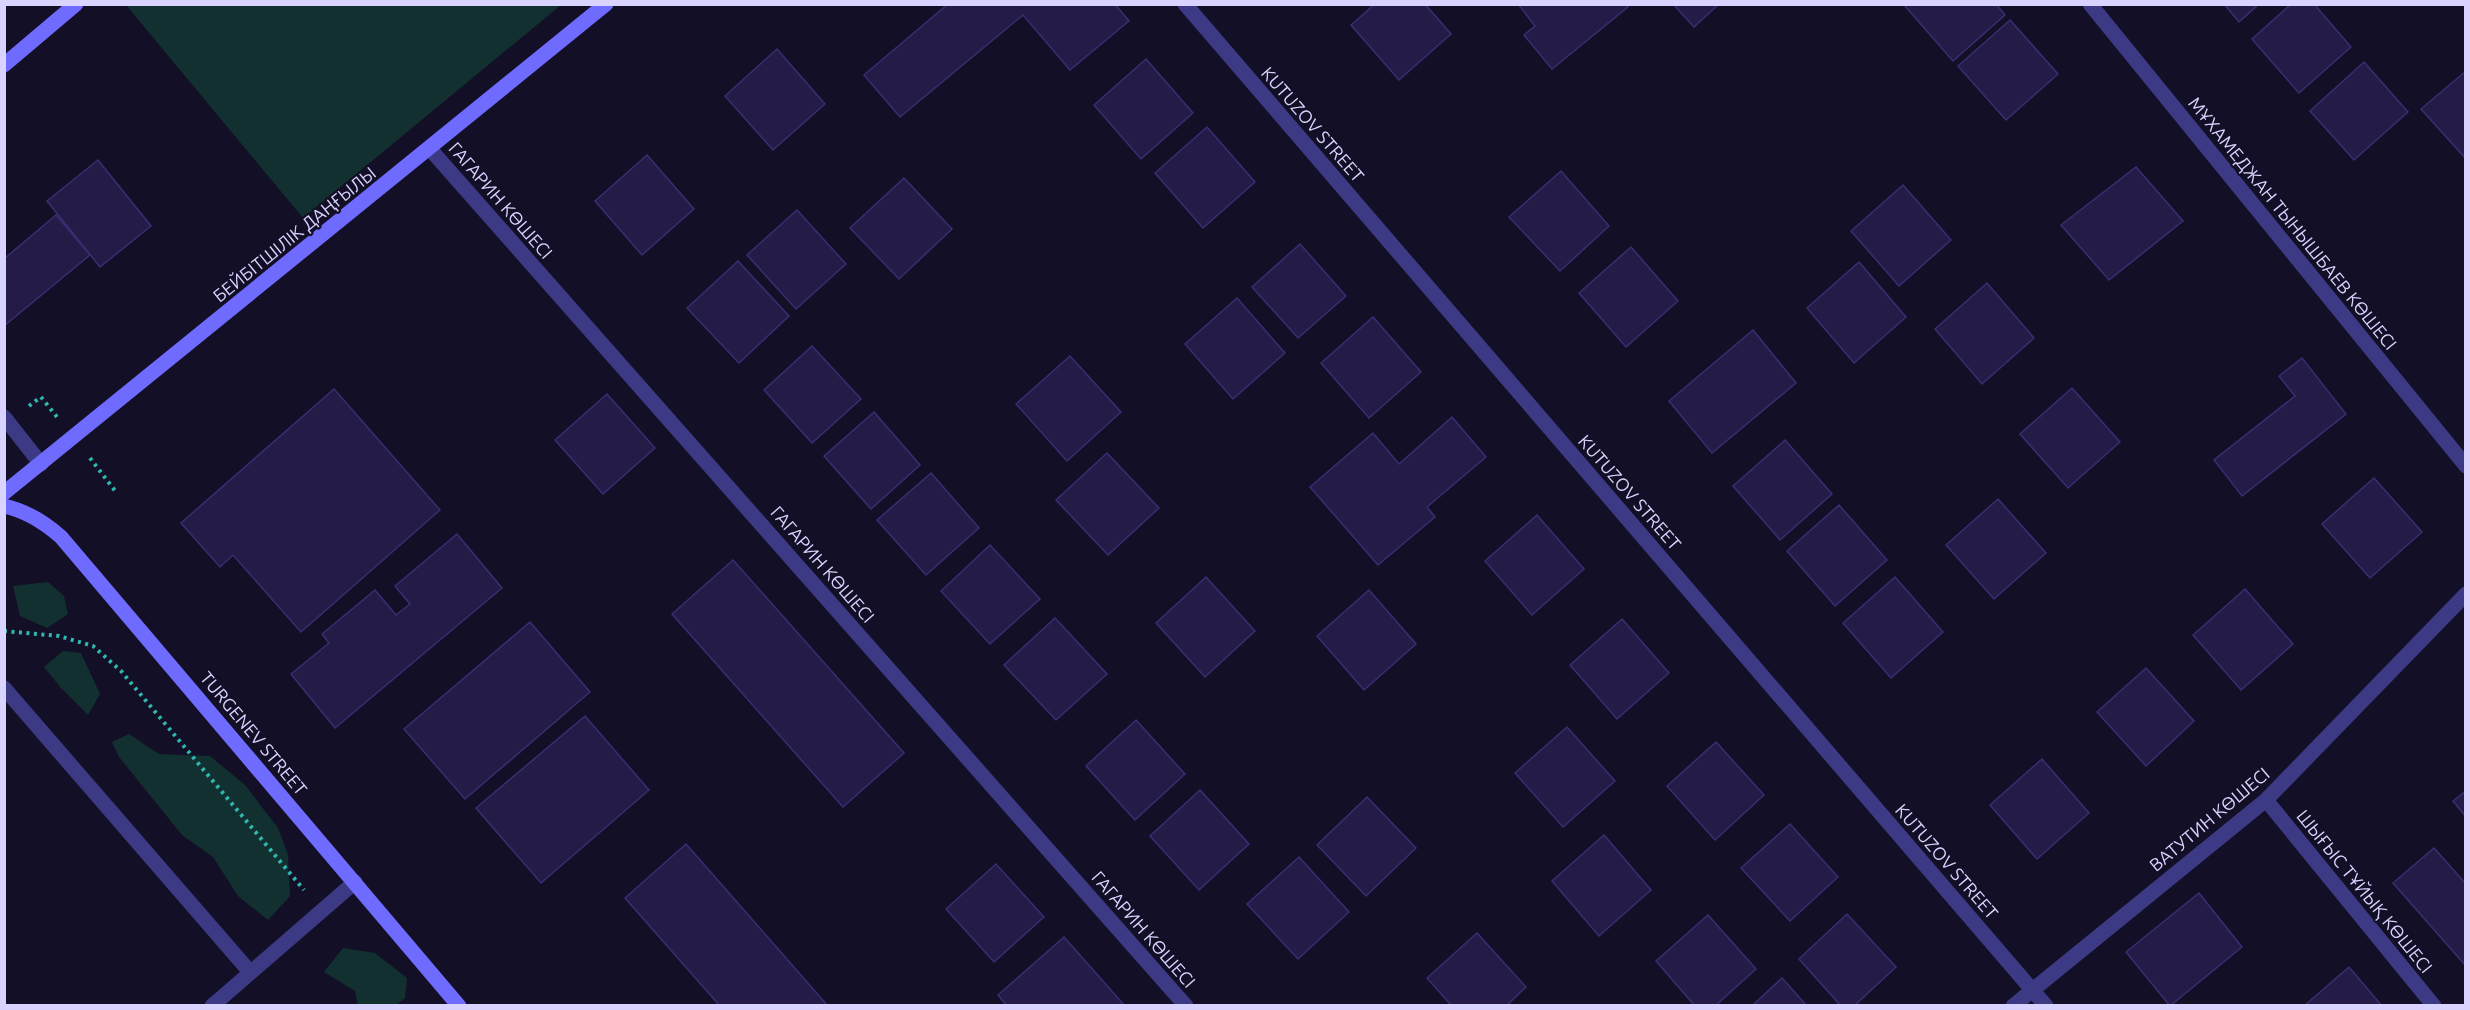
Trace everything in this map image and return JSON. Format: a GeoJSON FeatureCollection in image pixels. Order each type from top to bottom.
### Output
{"type":"FeatureCollection","features":[{"type":"Feature","properties":{"kind":"main road"},"geometry":{"type":"LineString","coordinates":[[4,65],[76,4]]}},
{"type":"Feature","properties":{"kind":"main road","name":"БЕЙБІТШІЛІК ДАҢҒЫЛЫ"},"geometry":{"type":"LineString","coordinates":[[4,493],[606,4]]}},
{"type":"Feature","properties":{"kind":"main road","name":"TURGENEV STREET"},"geometry":{"type":"LineString","coordinates":[[4,506],[20,509],[43,522],[61,537],[459,1005]]}},
{"type":"Feature","properties":{"kind":"street","name":"KUTUZOV STREET"},"geometry":{"type":"LineString","coordinates":[[1185,4],[2046,1005]]}},
{"type":"Feature","properties":{"kind":"street","name":"МҰХАМЕДЖАН ТЫНЫШБАЕВ КӨШЕСІ"},"geometry":{"type":"LineString","coordinates":[[2090,4],[2466,466]]}},
{"type":"Feature","properties":{"kind":"street","name":"ГАГАРИН КӨШЕСІ"},"geometry":{"type":"LineString","coordinates":[[430,149],[1186,1005]]}},
{"type":"Feature","properties":{"kind":"street"},"geometry":{"type":"LineString","coordinates":[[4,417],[41,464]]}},
{"type":"Feature","properties":{"kind":"street","name":"ВАТУТИН КӨШЕСІ"},"geometry":{"type":"LineString","coordinates":[[2013,1005],[2266,800],[2466,594]]}},
{"type":"Feature","properties":{"kind":"street"},"geometry":{"type":"LineString","coordinates":[[4,688],[250,972]]}},
{"type":"Feature","properties":{"kind":"street","name":"ШЫҒЫС ТҰЙЫҚ КӨШЕСІ"},"geometry":{"type":"LineString","coordinates":[[2266,800],[2434,1005]]}},
{"type":"Feature","properties":{"kind":"street"},"geometry":{"type":"LineString","coordinates":[[212,1005],[355,882]]}},
{"type":"Feature","properties":{"kind":"path"},"geometry":{"type":"LineString","coordinates":[[4,631],[59,636],[93,646],[121,671],[321,911]]}},
{"type":"Feature","properties":{"kind":"green space"},"geometry":{"type":"Polygon","coordinates":[[[126,5],[561,5],[303,218],[126,5]]]}},
{"type":"Feature","properties":{"kind":"green space"},"geometry":{"type":"Polygon","coordinates":[[[48,582],[64,596],[68,614],[47,628],[20,616],[13,586],[48,582]]]}},
{"type":"Feature","properties":{"kind":"green space"},"geometry":{"type":"Polygon","coordinates":[[[63,651],[81,653],[100,694],[88,715],[44,667],[63,651]]]}},
{"type":"Feature","properties":{"kind":"green space"},"geometry":{"type":"Polygon","coordinates":[[[129,734],[159,754],[210,756],[245,785],[278,828],[288,855],[290,896],[268,920],[238,896],[213,857],[182,835],[119,757],[112,742],[129,734]]]}},
{"type":"Feature","properties":{"kind":"green space"},"geometry":{"type":"Polygon","coordinates":[[[343,948],[375,953],[407,978],[405,998],[396,1005],[358,1005],[355,991],[324,972],[343,948]]]}},
{"type":"Feature","properties":{"kind":"building"},"geometry":{"type":"Polygon","coordinates":[[[948,4],[1115,4],[1129,21],[1070,70],[1023,15],[900,117],[864,75],[948,4]]]}},
{"type":"Feature","properties":{"kind":"building"},"geometry":{"type":"Polygon","coordinates":[[[1375,4],[1425,4],[1451,34],[1399,80],[1351,25],[1375,4]]]}},
{"type":"Feature","properties":{"kind":"building"},"geometry":{"type":"Polygon","coordinates":[[[1518,4],[1625,4],[1628,7],[1552,69],[1524,35],[1535,26],[1518,4]]]}},
{"type":"Feature","properties":{"kind":"building"},"geometry":{"type":"Polygon","coordinates":[[[1673,4],[1719,4],[1694,27],[1673,4]]]}},
{"type":"Feature","properties":{"kind":"building"},"geometry":{"type":"Polygon","coordinates":[[[1907,4],[1996,4],[2005,15],[1953,61],[1905,6],[1907,4]]]}},
{"type":"Feature","properties":{"kind":"building"},"geometry":{"type":"Polygon","coordinates":[[[2224,4],[2259,4],[2239,22],[2224,4]]]}},
{"type":"Feature","properties":{"kind":"building"},"geometry":{"type":"Polygon","coordinates":[[[2291,4],[2314,4],[2351,47],[2299,93],[2252,39],[2291,4]]]}},
{"type":"Feature","properties":{"kind":"building"},"geometry":{"type":"Polygon","coordinates":[[[2010,20],[2058,74],[2006,120],[1958,66],[2010,20]]]}},
{"type":"Feature","properties":{"kind":"building"},"geometry":{"type":"Polygon","coordinates":[[[777,49],[825,104],[773,150],[725,96],[777,49]]]}},
{"type":"Feature","properties":{"kind":"building"},"geometry":{"type":"Polygon","coordinates":[[[1146,59],[1193,113],[1141,159],[1094,105],[1146,59]]]}},
{"type":"Feature","properties":{"kind":"building"},"geometry":{"type":"Polygon","coordinates":[[[2364,62],[2408,112],[2354,160],[2310,111],[2364,62]]]}},
{"type":"Feature","properties":{"kind":"building"},"geometry":{"type":"Polygon","coordinates":[[[2466,71],[2466,159],[2421,109],[2466,71]]]}},
{"type":"Feature","properties":{"kind":"building"},"geometry":{"type":"Polygon","coordinates":[[[1207,127],[1255,182],[1203,228],[1155,173],[1207,127]]]}},
{"type":"Feature","properties":{"kind":"building"},"geometry":{"type":"Polygon","coordinates":[[[647,155],[694,209],[642,255],[595,201],[647,155]]]}},
{"type":"Feature","properties":{"kind":"building"},"geometry":{"type":"Polygon","coordinates":[[[98,160],[151,226],[100,267],[47,201],[98,160]]]}},
{"type":"Feature","properties":{"kind":"building"},"geometry":{"type":"Polygon","coordinates":[[[2136,167],[2183,221],[2109,280],[2061,225],[2136,167]]]}},
{"type":"Feature","properties":{"kind":"building"},"geometry":{"type":"Polygon","coordinates":[[[1561,171],[1609,226],[1560,271],[1509,217],[1561,171]]]}},
{"type":"Feature","properties":{"kind":"building"},"geometry":{"type":"Polygon","coordinates":[[[904,178],[952,229],[899,279],[850,228],[904,178]]]}},
{"type":"Feature","properties":{"kind":"building"},"geometry":{"type":"Polygon","coordinates":[[[1903,185],[1951,240],[1899,286],[1851,231],[1903,185]]]}},
{"type":"Feature","properties":{"kind":"building"},"geometry":{"type":"Polygon","coordinates":[[[797,210],[846,264],[796,309],[747,255],[797,210]]]}},
{"type":"Feature","properties":{"kind":"building"},"geometry":{"type":"Polygon","coordinates":[[[56,215],[90,255],[4,326],[4,259],[56,215]]]}},
{"type":"Feature","properties":{"kind":"building"},"geometry":{"type":"Polygon","coordinates":[[[1300,244],[1346,296],[1298,338],[1252,287],[1300,244]]]}},
{"type":"Feature","properties":{"kind":"building"},"geometry":{"type":"Polygon","coordinates":[[[1631,247],[1678,301],[1626,347],[1579,293],[1631,247]]]}},
{"type":"Feature","properties":{"kind":"building"},"geometry":{"type":"Polygon","coordinates":[[[738,261],[789,316],[739,363],[687,308],[738,261]]]}},
{"type":"Feature","properties":{"kind":"building"},"geometry":{"type":"Polygon","coordinates":[[[1859,262],[1906,317],[1854,363],[1807,308],[1859,262]]]}},
{"type":"Feature","properties":{"kind":"building"},"geometry":{"type":"Polygon","coordinates":[[[1987,283],[2034,338],[1982,384],[1935,329],[1987,283]]]}},
{"type":"Feature","properties":{"kind":"building"},"geometry":{"type":"Polygon","coordinates":[[[1237,298],[1285,353],[1233,399],[1185,344],[1237,298]]]}},
{"type":"Feature","properties":{"kind":"building"},"geometry":{"type":"Polygon","coordinates":[[[1373,317],[1421,372],[1369,418],[1321,363],[1373,317]]]}},
{"type":"Feature","properties":{"kind":"building"},"geometry":{"type":"Polygon","coordinates":[[[1753,330],[1796,383],[1712,453],[1669,401],[1753,330]]]}},
{"type":"Feature","properties":{"kind":"building"},"geometry":{"type":"Polygon","coordinates":[[[812,346],[861,399],[812,443],[764,390],[812,346]]]}},
{"type":"Feature","properties":{"kind":"building"},"geometry":{"type":"Polygon","coordinates":[[[1070,356],[1121,412],[1067,461],[1016,404],[1070,356]]]}},
{"type":"Feature","properties":{"kind":"building"},"geometry":{"type":"Polygon","coordinates":[[[2302,358],[2346,414],[2242,496],[2214,460],[2295,396],[2279,376],[2302,358]]]}},
{"type":"Feature","properties":{"kind":"building"},"geometry":{"type":"Polygon","coordinates":[[[2072,388],[2120,442],[2068,488],[2020,434],[2072,388]]]}},
{"type":"Feature","properties":{"kind":"building"},"geometry":{"type":"Polygon","coordinates":[[[334,389],[440,510],[301,632],[233,555],[220,567],[181,523],[334,389]]]}},
{"type":"Feature","properties":{"kind":"building"},"geometry":{"type":"Polygon","coordinates":[[[607,394],[655,448],[603,494],[555,440],[607,394]]]}},
{"type":"Feature","properties":{"kind":"building"},"geometry":{"type":"Polygon","coordinates":[[[874,412],[920,465],[871,509],[824,456],[874,412]]]}},
{"type":"Feature","properties":{"kind":"building"},"geometry":{"type":"Polygon","coordinates":[[[1452,417],[1486,457],[1427,507],[1435,517],[1378,565],[1310,487],[1373,433],[1399,464],[1452,417]]]}},
{"type":"Feature","properties":{"kind":"building"},"geometry":{"type":"Polygon","coordinates":[[[1785,440],[1832,494],[1780,540],[1733,486],[1785,440]]]}},
{"type":"Feature","properties":{"kind":"building"},"geometry":{"type":"Polygon","coordinates":[[[1107,453],[1159,508],[1108,555],[1056,500],[1107,453]]]}},
{"type":"Feature","properties":{"kind":"building"},"geometry":{"type":"Polygon","coordinates":[[[931,473],[979,528],[926,575],[877,520],[931,473]]]}},
{"type":"Feature","properties":{"kind":"building"},"geometry":{"type":"Polygon","coordinates":[[[2374,478],[2422,532],[2370,578],[2322,524],[2374,478]]]}},
{"type":"Feature","properties":{"kind":"building"},"geometry":{"type":"Polygon","coordinates":[[[1998,499],[2046,553],[1994,599],[1946,545],[1998,499]]]}},
{"type":"Feature","properties":{"kind":"building"},"geometry":{"type":"Polygon","coordinates":[[[1839,505],[1887,560],[1835,606],[1787,551],[1839,505]]]}},
{"type":"Feature","properties":{"kind":"building"},"geometry":{"type":"Polygon","coordinates":[[[1537,515],[1584,569],[1532,615],[1485,561],[1537,515]]]}},
{"type":"Feature","properties":{"kind":"building"},"geometry":{"type":"Polygon","coordinates":[[[457,534],[502,588],[335,728],[291,674],[329,643],[322,634],[375,590],[396,615],[410,604],[395,586],[457,534]]]}},
{"type":"Feature","properties":{"kind":"building"},"geometry":{"type":"Polygon","coordinates":[[[990,545],[1040,599],[990,644],[941,591],[990,545]]]}},
{"type":"Feature","properties":{"kind":"building"},"geometry":{"type":"Polygon","coordinates":[[[733,560],[904,753],[843,807],[672,614],[733,560]]]}},
{"type":"Feature","properties":{"kind":"building"},"geometry":{"type":"Polygon","coordinates":[[[1206,577],[1255,631],[1205,677],[1156,623],[1206,577]]]}},
{"type":"Feature","properties":{"kind":"building"},"geometry":{"type":"Polygon","coordinates":[[[1895,577],[1943,632],[1891,678],[1843,623],[1895,577]]]}},
{"type":"Feature","properties":{"kind":"building"},"geometry":{"type":"Polygon","coordinates":[[[2245,589],[2293,644],[2241,690],[2193,635],[2245,589]]]}},
{"type":"Feature","properties":{"kind":"building"},"geometry":{"type":"Polygon","coordinates":[[[1369,590],[1416,644],[1364,690],[1317,636],[1369,590]]]}},
{"type":"Feature","properties":{"kind":"building"},"geometry":{"type":"Polygon","coordinates":[[[1055,618],[1107,674],[1056,720],[1004,665],[1055,618]]]}},
{"type":"Feature","properties":{"kind":"building"},"geometry":{"type":"Polygon","coordinates":[[[1622,619],[1669,673],[1617,719],[1570,665],[1622,619]]]}},
{"type":"Feature","properties":{"kind":"building"},"geometry":{"type":"Polygon","coordinates":[[[530,622],[590,692],[465,799],[404,729],[530,622]]]}},
{"type":"Feature","properties":{"kind":"building"},"geometry":{"type":"Polygon","coordinates":[[[2146,668],[2194,721],[2146,766],[2097,712],[2146,668]]]}},
{"type":"Feature","properties":{"kind":"building"},"geometry":{"type":"Polygon","coordinates":[[[585,716],[649,790],[541,883],[476,808],[585,716]]]}},
{"type":"Feature","properties":{"kind":"building"},"geometry":{"type":"Polygon","coordinates":[[[1136,720],[1185,774],[1135,820],[1086,766],[1136,720]]]}},
{"type":"Feature","properties":{"kind":"building"},"geometry":{"type":"Polygon","coordinates":[[[1567,727],[1615,781],[1563,827],[1515,773],[1567,727]]]}},
{"type":"Feature","properties":{"kind":"building"},"geometry":{"type":"Polygon","coordinates":[[[1716,742],[1764,795],[1715,840],[1667,786],[1716,742]]]}},
{"type":"Feature","properties":{"kind":"building"},"geometry":{"type":"Polygon","coordinates":[[[2042,759],[2089,813],[2037,859],[1990,805],[2042,759]]]}},
{"type":"Feature","properties":{"kind":"building"},"geometry":{"type":"Polygon","coordinates":[[[1200,790],[1249,844],[1199,890],[1150,836],[1200,790]]]}},
{"type":"Feature","properties":{"kind":"building"},"geometry":{"type":"Polygon","coordinates":[[[2466,791],[2466,817],[2453,801],[2466,791]]]}},
{"type":"Feature","properties":{"kind":"building"},"geometry":{"type":"Polygon","coordinates":[[[1367,797],[1416,848],[1366,896],[1317,845],[1367,797]]]}},
{"type":"Feature","properties":{"kind":"building"},"geometry":{"type":"Polygon","coordinates":[[[1790,824],[1838,877],[1790,921],[1741,868],[1790,824]]]}},
{"type":"Feature","properties":{"kind":"building"},"geometry":{"type":"Polygon","coordinates":[[[1604,835],[1651,890],[1599,936],[1552,881],[1604,835]]]}},
{"type":"Feature","properties":{"kind":"building"},"geometry":{"type":"Polygon","coordinates":[[[686,844],[828,1006],[720,1006],[625,898],[686,844]]]}},
{"type":"Feature","properties":{"kind":"building"},"geometry":{"type":"Polygon","coordinates":[[[2434,848],[2466,884],[2466,966],[2393,883],[2434,848]]]}},
{"type":"Feature","properties":{"kind":"building"},"geometry":{"type":"Polygon","coordinates":[[[1299,857],[1349,912],[1298,959],[1247,904],[1299,857]]]}},
{"type":"Feature","properties":{"kind":"building"},"geometry":{"type":"Polygon","coordinates":[[[996,864],[1044,917],[994,962],[946,909],[996,864]]]}},
{"type":"Feature","properties":{"kind":"building"},"geometry":{"type":"Polygon","coordinates":[[[2199,893],[2242,947],[2170,1006],[2126,952],[2199,893]]]}},
{"type":"Feature","properties":{"kind":"building"},"geometry":{"type":"Polygon","coordinates":[[[1847,914],[1896,967],[1854,1006],[1841,1006],[1799,959],[1847,914]]]}},
{"type":"Feature","properties":{"kind":"building"},"geometry":{"type":"Polygon","coordinates":[[[1708,915],[1756,969],[1715,1006],[1695,1006],[1656,961],[1708,915]]]}},
{"type":"Feature","properties":{"kind":"building"},"geometry":{"type":"Polygon","coordinates":[[[1477,933],[1526,987],[1506,1006],[1452,1006],[1427,978],[1477,933]]]}},
{"type":"Feature","properties":{"kind":"building"},"geometry":{"type":"Polygon","coordinates":[[[1064,937],[1125,1006],[1007,1006],[998,995],[1064,937]]]}},
{"type":"Feature","properties":{"kind":"building"},"geometry":{"type":"Polygon","coordinates":[[[2349,967],[2382,1006],[2304,1006],[2349,967]]]}},
{"type":"Feature","properties":{"kind":"building"},"geometry":{"type":"Polygon","coordinates":[[[1782,978],[1807,1006],[1752,1006],[1782,978]]]}}]}
